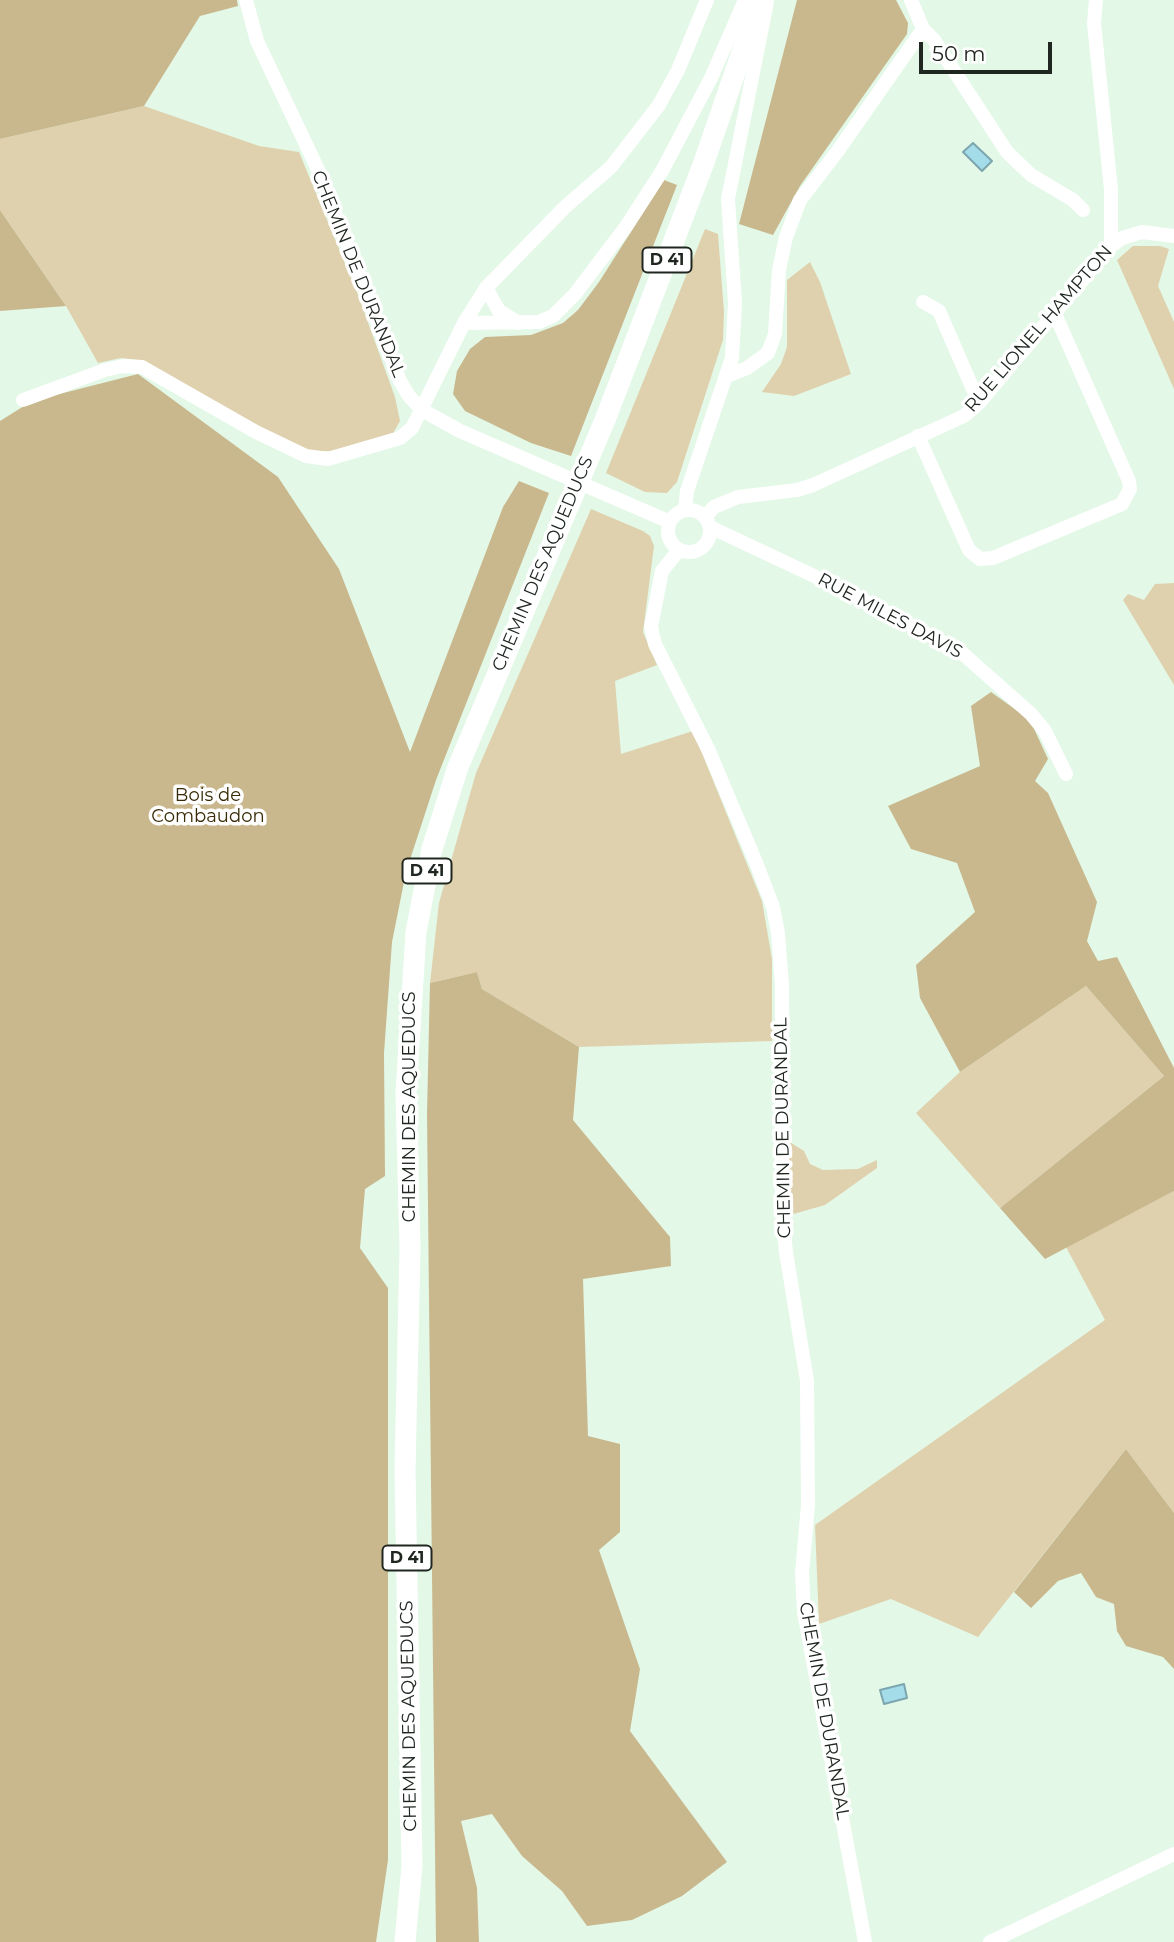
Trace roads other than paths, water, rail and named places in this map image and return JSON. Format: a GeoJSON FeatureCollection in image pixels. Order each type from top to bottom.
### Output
{"type":"FeatureCollection","features":[{"type":"Feature","properties":{"kind":"main road","name":"CHEMIN DES AQUEDUCS"},"geometry":{"type":"LineString","coordinates":[[405,1942],[412,1866],[405,1470],[410,1249],[406,1093],[415,932],[432,849],[458,767],[605,421],[703,165],[760,0]]}},
{"type":"Feature","properties":{"kind":"street","name":"CHEMIN DE DURANDAL"},"geometry":{"type":"LineString","coordinates":[[246,0],[257,41],[321,176],[400,381],[422,410],[460,431],[670,522]]}},
{"type":"Feature","properties":{"kind":"street"},"geometry":{"type":"LineString","coordinates":[[23,400],[105,370],[123,366],[142,367],[279,444],[306,456],[328,459],[400,439],[412,428],[464,323],[486,288],[565,207],[611,167],[659,106],[678,70],[707,0]]}},
{"type":"Feature","properties":{"kind":"street"},"geometry":{"type":"LineString","coordinates":[[464,323],[539,322],[553,316],[575,294],[625,228],[683,132],[745,0]]}},
{"type":"Feature","properties":{"kind":"street"},"geometry":{"type":"LineString","coordinates":[[685,510],[707,522],[708,540],[699,550],[680,550],[669,538],[670,522],[685,510],[687,491],[734,350],[728,199],[768,0]]}},
{"type":"Feature","properties":{"kind":"street"},"geometry":{"type":"LineString","coordinates":[[911,0],[923,29],[934,40],[1007,152],[1031,175],[1073,200],[1083,210]]}},
{"type":"Feature","properties":{"kind":"street"},"geometry":{"type":"LineString","coordinates":[[1096,0],[1094,23],[1111,190],[1111,246]]}},
{"type":"Feature","properties":{"kind":"street"},"geometry":{"type":"LineString","coordinates":[[727,376],[762,359],[773,344],[779,270],[786,237],[800,200],[838,152],[923,29]]}},
{"type":"Feature","properties":{"kind":"street","name":"RUE LIONEL HAMPTON"},"geometry":{"type":"LineString","coordinates":[[707,522],[714,507],[738,496],[797,490],[813,485],[964,416],[979,402],[1111,246],[1122,238],[1142,232],[1174,236]]}},
{"type":"Feature","properties":{"kind":"street"},"geometry":{"type":"LineString","coordinates":[[486,288],[499,311],[520,323]]}},
{"type":"Feature","properties":{"kind":"street"},"geometry":{"type":"LineString","coordinates":[[923,302],[939,311],[979,402]]}},
{"type":"Feature","properties":{"kind":"street"},"geometry":{"type":"LineString","coordinates":[[918,436],[969,550],[980,559],[993,558],[1122,504],[1130,489],[1129,481],[1055,314]]}},
{"type":"Feature","properties":{"kind":"street","name":"RUE MILES DAVIS"},"geometry":{"type":"LineString","coordinates":[[707,522],[961,652],[1031,714],[1045,731],[1066,775]]}},
{"type":"Feature","properties":{"kind":"street","name":"CHEMIN DE DURANDAL"},"geometry":{"type":"LineString","coordinates":[[680,550],[662,571],[654,601],[651,627],[655,644],[709,751],[773,907],[778,933],[782,985],[782,1209],[786,1252],[807,1381],[808,1505],[802,1573],[804,1612],[864,1942]]}},
{"type":"Feature","properties":{"kind":"street"},"geometry":{"type":"LineString","coordinates":[[990,1942],[1174,1854]]}},
{"type":"Feature","properties":{"kind":"water"},"geometry":{"type":"Polygon","coordinates":[[[973,143],[992,161],[982,171],[963,152],[973,143]]]}},
{"type":"Feature","properties":{"kind":"water"},"geometry":{"type":"Polygon","coordinates":[[[904,1684],[907,1698],[884,1704],[880,1690],[904,1684]]]}},
{"type":"Feature","properties":{"kind":"park label","name":"Bois de Combaudon"},"geometry":{"type":"Point","coordinates":[208,806]}}]}
